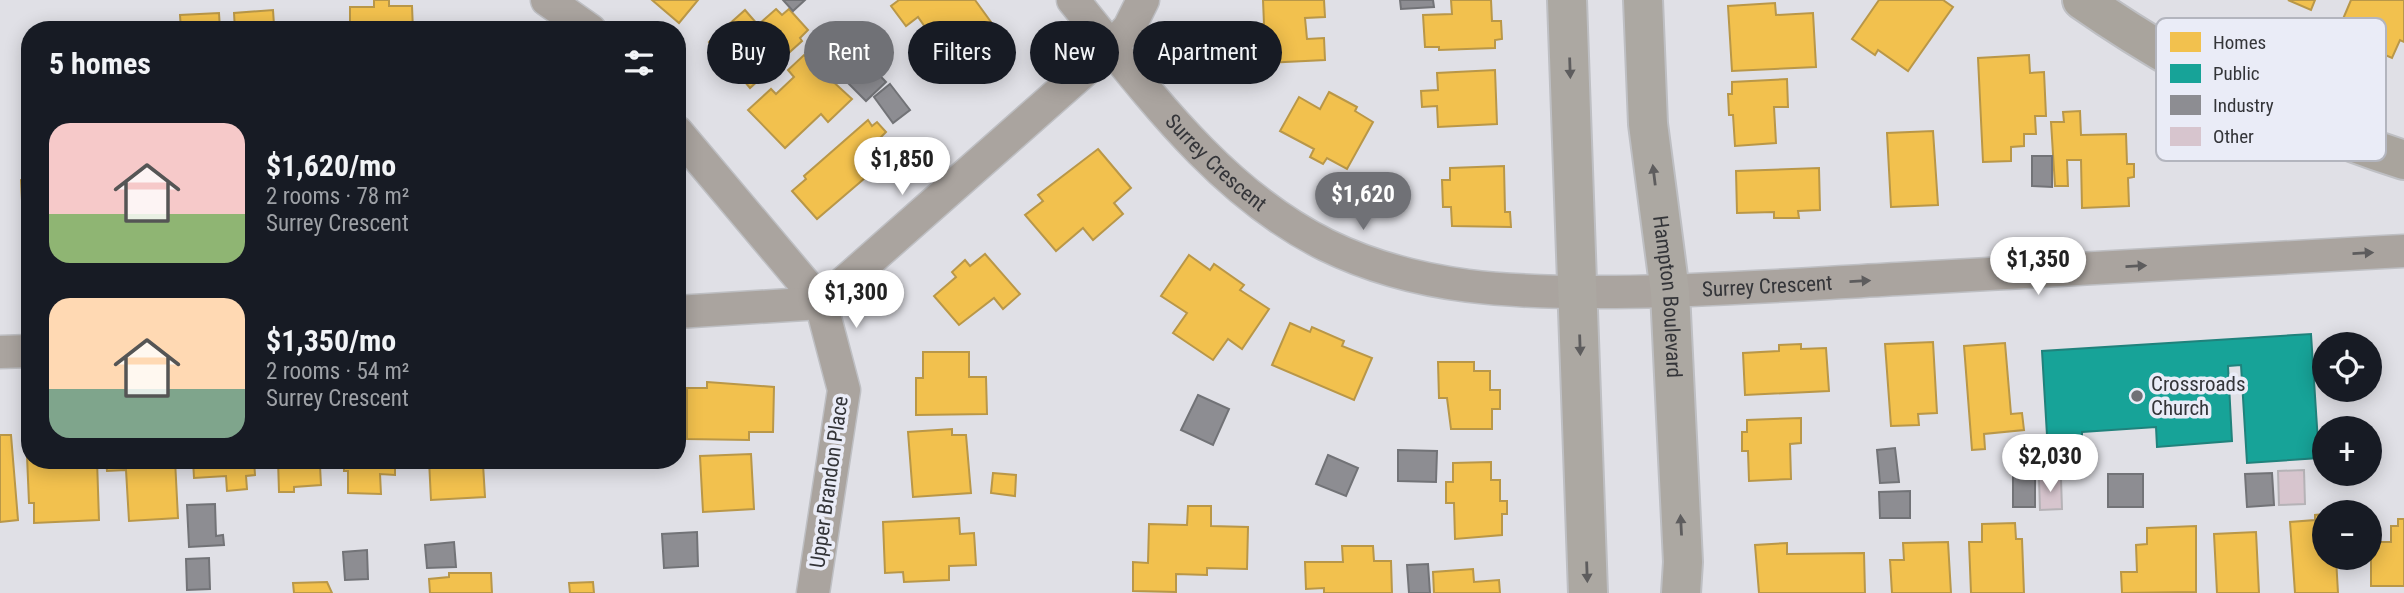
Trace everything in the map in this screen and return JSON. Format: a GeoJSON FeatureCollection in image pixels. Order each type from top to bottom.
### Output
{"type":"FeatureCollection","features":[{"type":"Feature","properties":{"kind":"main road"},"geometry":{"type":"LineString","coordinates":[[1567,0],[1588,593]]}},
{"type":"Feature","properties":{"kind":"main road","name":"Hampton Boulevard"},"geometry":{"type":"LineString","coordinates":[[1643,0],[1648,124],[1670,292],[1684,562],[1681,593]]}},
{"type":"Feature","properties":{"kind":"main road"},"geometry":{"type":"LineString","coordinates":[[2082,0],[2156,50]]}},
{"type":"Feature","properties":{"kind":"main road"},"geometry":{"type":"LineString","coordinates":[[2386,153],[2404,160]]}},
{"type":"Feature","properties":{"kind":"street"},"geometry":{"type":"LineString","coordinates":[[547,0],[577,21]]}},
{"type":"Feature","properties":{"kind":"street","name":"Surrey Crescent"},"geometry":{"type":"LineString","coordinates":[[1073,0],[1090,21]]}},
{"type":"Feature","properties":{"kind":"street"},"geometry":{"type":"LineString","coordinates":[[1119,39],[1129,28],[1143,0]]}},
{"type":"Feature","properties":{"kind":"street","name":"Surrey Crescent"},"geometry":{"type":"LineString","coordinates":[[1119,56],[1183,132],[1249,198],[1325,244],[1386,270],[1450,284],[1520,293],[1670,292],[2404,251]]}},
{"type":"Feature","properties":{"kind":"street"},"geometry":{"type":"LineString","coordinates":[[686,311],[821,303],[1069,84]]}},
{"type":"Feature","properties":{"kind":"street","name":"Upper Brandon Place"},"geometry":{"type":"LineString","coordinates":[[686,143],[821,303],[844,390],[813,593]]}},
{"type":"Feature","properties":{"kind":"street"},"geometry":{"type":"LineString","coordinates":[[0,352],[21,351]]}},
{"type":"Feature","properties":{"kind":"building: Homes"},"geometry":{"type":"Polygon","coordinates":[[[374,0],[389,0],[389,6],[412,6],[413,21],[350,21],[350,7],[374,7],[374,0]]]}},
{"type":"Feature","properties":{"kind":"building: Homes"},"geometry":{"type":"Polygon","coordinates":[[[652,0],[698,0],[681,21],[677,21],[652,0]]]}},
{"type":"Feature","properties":{"kind":"building: Homes"},"geometry":{"type":"Polygon","coordinates":[[[899,0],[975,0],[990,21],[921,21],[918,17],[908,21],[906,26],[891,6],[899,0]]]}},
{"type":"Feature","properties":{"kind":"building: Homes"},"geometry":{"type":"Polygon","coordinates":[[[1263,0],[1324,0],[1325,17],[1305,18],[1307,39],[1324,38],[1325,60],[1282,62],[1282,21],[1264,21],[1263,0]]]}},
{"type":"Feature","properties":{"kind":"building: Homes"},"geometry":{"type":"Polygon","coordinates":[[[1451,0],[1491,0],[1492,21],[1501,21],[1502,39],[1495,40],[1495,48],[1439,50],[1439,47],[1425,47],[1423,15],[1452,14],[1451,0]]]}},
{"type":"Feature","properties":{"kind":"building: Homes"},"geometry":{"type":"Polygon","coordinates":[[[1879,0],[1943,0],[1953,7],[1908,71],[1878,50],[1875,55],[1852,39],[1879,0]]]}},
{"type":"Feature","properties":{"kind":"building: Homes"},"geometry":{"type":"Polygon","coordinates":[[[2288,0],[2315,0],[2311,10],[2288,0]]]}},
{"type":"Feature","properties":{"kind":"building: Homes"},"geometry":{"type":"Polygon","coordinates":[[[2351,0],[2404,0],[2404,42],[2400,40],[2392,58],[2386,55],[2386,18],[2343,18],[2351,0]]]}},
{"type":"Feature","properties":{"kind":"building: Homes"},"geometry":{"type":"Polygon","coordinates":[[[1775,3],[1776,15],[1813,13],[1816,67],[1732,71],[1728,6],[1775,3]]]}},
{"type":"Feature","properties":{"kind":"building: Homes"},"geometry":{"type":"Polygon","coordinates":[[[776,9],[782,15],[789,9],[804,26],[804,34],[800,38],[802,41],[790,52],[790,21],[762,21],[776,9]]]}},
{"type":"Feature","properties":{"kind":"building: Homes"},"geometry":{"type":"Polygon","coordinates":[[[273,10],[274,21],[234,21],[234,13],[273,10]]]}},
{"type":"Feature","properties":{"kind":"building: Homes"},"geometry":{"type":"Polygon","coordinates":[[[745,10],[755,21],[733,21],[745,10]]]}},
{"type":"Feature","properties":{"kind":"building: Homes"},"geometry":{"type":"Polygon","coordinates":[[[219,13],[219,21],[180,21],[180,15],[219,13]]]}},
{"type":"Feature","properties":{"kind":"building: Homes"},"geometry":{"type":"Polygon","coordinates":[[[804,55],[804,84],[836,84],[852,99],[828,122],[821,114],[785,148],[748,110],[771,89],[776,94],[790,84],[794,77],[790,68],[804,55]]]}},
{"type":"Feature","properties":{"kind":"building: Homes"},"geometry":{"type":"Polygon","coordinates":[[[2029,55],[2030,73],[2044,72],[2046,116],[2035,116],[2036,134],[2024,134],[2024,146],[2011,147],[2011,161],[1983,162],[1978,58],[2029,55]]]}},
{"type":"Feature","properties":{"kind":"building: Homes"},"geometry":{"type":"Polygon","coordinates":[[[1495,70],[1497,124],[1438,127],[1437,106],[1422,107],[1421,91],[1438,90],[1437,73],[1495,70]]]}},
{"type":"Feature","properties":{"kind":"building: Homes"},"geometry":{"type":"Polygon","coordinates":[[[1787,79],[1788,107],[1774,107],[1776,143],[1735,146],[1733,115],[1729,115],[1728,94],[1732,94],[1732,82],[1787,79]]]}},
{"type":"Feature","properties":{"kind":"building: Homes"},"geometry":{"type":"Polygon","coordinates":[[[1329,92],[1357,107],[1355,111],[1373,122],[1347,169],[1327,158],[1323,164],[1310,157],[1314,149],[1280,131],[1299,97],[1320,109],[1329,92]]]}},
{"type":"Feature","properties":{"kind":"building: Homes"},"geometry":{"type":"Polygon","coordinates":[[[2080,111],[2081,135],[2126,134],[2127,164],[2134,164],[2134,177],[2128,178],[2129,206],[2082,208],[2081,160],[2067,160],[2068,186],[2055,186],[2051,122],[2064,122],[2063,112],[2080,111]]]}},
{"type":"Feature","properties":{"kind":"building: Homes"},"geometry":{"type":"Polygon","coordinates":[[[868,120],[872,126],[877,122],[886,132],[881,137],[889,146],[873,160],[879,166],[817,219],[792,191],[806,179],[804,176],[868,120]]]}},
{"type":"Feature","properties":{"kind":"building: Homes"},"geometry":{"type":"Polygon","coordinates":[[[1933,131],[1938,205],[1891,207],[1887,133],[1933,131]]]}},
{"type":"Feature","properties":{"kind":"building: Homes"},"geometry":{"type":"Polygon","coordinates":[[[1098,149],[1131,188],[1114,203],[1123,214],[1093,240],[1083,228],[1056,251],[1025,215],[1043,201],[1038,195],[1098,149]]]}},
{"type":"Feature","properties":{"kind":"building: Homes"},"geometry":{"type":"Polygon","coordinates":[[[1504,166],[1505,212],[1510,212],[1511,227],[1452,226],[1451,207],[1443,207],[1442,180],[1450,180],[1450,168],[1504,166]]]}},
{"type":"Feature","properties":{"kind":"building: Homes"},"geometry":{"type":"Polygon","coordinates":[[[1819,168],[1820,210],[1798,211],[1799,218],[1774,218],[1774,212],[1737,213],[1736,171],[1819,168]]]}},
{"type":"Feature","properties":{"kind":"building: Homes"},"geometry":{"type":"Polygon","coordinates":[[[985,254],[1020,294],[1003,309],[994,298],[959,325],[934,296],[956,277],[952,272],[965,260],[970,266],[985,254]]]}},
{"type":"Feature","properties":{"kind":"building: Homes"},"geometry":{"type":"Polygon","coordinates":[[[1189,255],[1210,270],[1214,264],[1244,285],[1240,290],[1269,309],[1242,349],[1228,339],[1213,360],[1173,333],[1187,313],[1161,296],[1189,255]]]}},
{"type":"Feature","properties":{"kind":"building: Homes"},"geometry":{"type":"Polygon","coordinates":[[[1290,323],[1310,332],[1312,327],[1344,341],[1342,346],[1372,358],[1354,400],[1272,365],[1290,323]]]}},
{"type":"Feature","properties":{"kind":"building: Homes"},"geometry":{"type":"Polygon","coordinates":[[[1933,342],[1937,413],[1918,414],[1919,425],[1891,426],[1885,344],[1933,342]]]}},
{"type":"Feature","properties":{"kind":"building: Homes"},"geometry":{"type":"Polygon","coordinates":[[[2005,343],[2011,414],[2022,413],[2024,430],[1984,434],[1985,449],[1972,450],[1964,346],[2005,343]]]}},
{"type":"Feature","properties":{"kind":"building: Homes"},"geometry":{"type":"Polygon","coordinates":[[[1801,344],[1801,349],[1826,348],[1829,391],[1745,395],[1743,353],[1779,351],[1779,345],[1801,344]]]}},
{"type":"Feature","properties":{"kind":"building: Homes"},"geometry":{"type":"Polygon","coordinates":[[[923,352],[969,352],[969,377],[986,377],[987,414],[916,415],[916,378],[923,378],[923,352]]]}},
{"type":"Feature","properties":{"kind":"building: Homes"},"geometry":{"type":"Polygon","coordinates":[[[1438,362],[1474,362],[1474,371],[1490,371],[1490,390],[1500,390],[1500,409],[1492,409],[1492,429],[1451,429],[1447,398],[1439,398],[1438,362]]]}},
{"type":"Feature","properties":{"kind":"building: Homes"},"geometry":{"type":"Polygon","coordinates":[[[707,382],[774,387],[773,432],[749,432],[749,440],[687,439],[687,388],[707,388],[707,382]]]}},
{"type":"Feature","properties":{"kind":"building: Homes"},"geometry":{"type":"Polygon","coordinates":[[[1801,418],[1801,443],[1790,444],[1791,479],[1749,481],[1748,451],[1742,451],[1742,432],[1747,432],[1747,420],[1801,418]]]}},
{"type":"Feature","properties":{"kind":"building: Homes"},"geometry":{"type":"Polygon","coordinates":[[[952,429],[952,435],[966,435],[971,493],[913,497],[908,432],[952,429]]]}},
{"type":"Feature","properties":{"kind":"building: Homes"},"geometry":{"type":"Polygon","coordinates":[[[0,435],[11,435],[18,520],[0,522],[0,435]]]}},
{"type":"Feature","properties":{"kind":"building: Homes"},"geometry":{"type":"Polygon","coordinates":[[[751,454],[754,509],[703,512],[700,456],[751,454]]]}},
{"type":"Feature","properties":{"kind":"building: Homes"},"geometry":{"type":"Polygon","coordinates":[[[1491,462],[1491,480],[1500,480],[1500,501],[1507,501],[1507,514],[1502,514],[1502,535],[1455,539],[1454,503],[1446,503],[1446,482],[1453,482],[1453,463],[1491,462]]]}},
{"type":"Feature","properties":{"kind":"building: Homes"},"geometry":{"type":"Polygon","coordinates":[[[28,469],[97,469],[99,520],[34,523],[34,503],[29,503],[28,469]]]}},
{"type":"Feature","properties":{"kind":"building: Homes"},"geometry":{"type":"Polygon","coordinates":[[[107,469],[175,469],[178,518],[129,521],[126,470],[107,469]]]}},
{"type":"Feature","properties":{"kind":"building: Homes"},"geometry":{"type":"Polygon","coordinates":[[[194,469],[255,469],[255,475],[246,476],[247,489],[227,491],[226,476],[194,478],[194,469]]]}},
{"type":"Feature","properties":{"kind":"building: Homes"},"geometry":{"type":"Polygon","coordinates":[[[278,469],[320,469],[321,485],[294,487],[294,492],[279,492],[278,469]]]}},
{"type":"Feature","properties":{"kind":"building: Homes"},"geometry":{"type":"Polygon","coordinates":[[[395,469],[395,475],[380,474],[381,494],[348,493],[348,471],[344,471],[395,469]]]}},
{"type":"Feature","properties":{"kind":"building: Homes"},"geometry":{"type":"Polygon","coordinates":[[[429,469],[483,469],[485,497],[431,500],[429,469]]]}},
{"type":"Feature","properties":{"kind":"building: Homes"},"geometry":{"type":"Polygon","coordinates":[[[993,473],[1016,475],[1015,496],[991,493],[993,473]]]}},
{"type":"Feature","properties":{"kind":"building: Homes"},"geometry":{"type":"Polygon","coordinates":[[[1188,506],[1211,506],[1211,526],[1248,527],[1247,569],[1207,568],[1207,575],[1176,574],[1176,592],[1133,591],[1133,562],[1148,563],[1149,524],[1187,525],[1188,506]]]}},
{"type":"Feature","properties":{"kind":"building: Homes"},"geometry":{"type":"Polygon","coordinates":[[[959,518],[960,534],[974,533],[976,565],[949,566],[949,580],[904,582],[903,572],[885,573],[883,522],[959,518]]]}},
{"type":"Feature","properties":{"kind":"building: Homes"},"geometry":{"type":"Polygon","coordinates":[[[2398,519],[2404,519],[2404,586],[2371,586],[2371,570],[2382,570],[2382,542],[2391,542],[2391,526],[2398,526],[2398,519]]]}},
{"type":"Feature","properties":{"kind":"building: Homes"},"geometry":{"type":"Polygon","coordinates":[[[2312,520],[2312,570],[2337,570],[2338,593],[2295,593],[2290,522],[2312,520]]]}},
{"type":"Feature","properties":{"kind":"building: Homes"},"geometry":{"type":"Polygon","coordinates":[[[2015,523],[2016,539],[2022,539],[2024,593],[1971,593],[1969,542],[1982,542],[1982,524],[2015,523]]]}},
{"type":"Feature","properties":{"kind":"building: Homes"},"geometry":{"type":"Polygon","coordinates":[[[2196,526],[2196,592],[2122,593],[2121,572],[2137,572],[2136,545],[2147,544],[2147,528],[2196,526]]]}},
{"type":"Feature","properties":{"kind":"building: Homes"},"geometry":{"type":"Polygon","coordinates":[[[2256,532],[2259,593],[2217,593],[2214,534],[2256,532]]]}},
{"type":"Feature","properties":{"kind":"building: Homes"},"geometry":{"type":"Polygon","coordinates":[[[1948,542],[1951,593],[1892,593],[1890,560],[1904,560],[1903,543],[1948,542]]]}},
{"type":"Feature","properties":{"kind":"building: Homes"},"geometry":{"type":"Polygon","coordinates":[[[1787,543],[1787,554],[1864,553],[1865,593],[1759,593],[1755,545],[1787,543]]]}},
{"type":"Feature","properties":{"kind":"building: Homes"},"geometry":{"type":"Polygon","coordinates":[[[1342,546],[1373,546],[1374,561],[1391,561],[1392,593],[1324,593],[1324,588],[1306,589],[1305,562],[1343,562],[1342,546]]]}},
{"type":"Feature","properties":{"kind":"building: Homes"},"geometry":{"type":"Polygon","coordinates":[[[1473,569],[1474,582],[1499,580],[1500,593],[1434,593],[1433,572],[1473,569]]]}},
{"type":"Feature","properties":{"kind":"building: Homes"},"geometry":{"type":"Polygon","coordinates":[[[449,573],[491,573],[492,593],[430,593],[429,579],[449,577],[449,573]]]}},
{"type":"Feature","properties":{"kind":"building: Homes"},"geometry":{"type":"Polygon","coordinates":[[[327,582],[332,593],[294,593],[293,583],[327,582]]]}},
{"type":"Feature","properties":{"kind":"building: Homes"},"geometry":{"type":"Polygon","coordinates":[[[593,582],[594,593],[570,593],[569,583],[593,582]]]}},
{"type":"Feature","properties":{"kind":"building: Public","name":"Crossroads Church"},"geometry":{"type":"Polygon","coordinates":[[[2311,334],[2312,402],[2315,402],[2316,416],[2312,416],[2312,458],[2247,463],[2241,365],[2228,366],[2232,441],[2157,447],[2156,427],[2082,432],[2082,449],[2048,452],[2042,351],[2311,334]]]}},
{"type":"Feature","properties":{"kind":"building: Industry"},"geometry":{"type":"Polygon","coordinates":[[[783,0],[805,0],[793,11],[783,0]]]}},
{"type":"Feature","properties":{"kind":"building: Industry"},"geometry":{"type":"Polygon","coordinates":[[[1400,0],[1433,0],[1434,7],[1401,9],[1400,0]]]}},
{"type":"Feature","properties":{"kind":"building: Industry"},"geometry":{"type":"Polygon","coordinates":[[[849,84],[884,84],[866,101],[849,84]]]}},
{"type":"Feature","properties":{"kind":"building: Industry"},"geometry":{"type":"Polygon","coordinates":[[[890,84],[910,110],[893,123],[874,97],[890,84]]]}},
{"type":"Feature","properties":{"kind":"building: Industry"},"geometry":{"type":"Polygon","coordinates":[[[2032,156],[2052,156],[2052,187],[2032,186],[2032,156]]]}},
{"type":"Feature","properties":{"kind":"building: Industry"},"geometry":{"type":"Polygon","coordinates":[[[1198,395],[1229,409],[1213,445],[1181,430],[1198,395]]]}},
{"type":"Feature","properties":{"kind":"building: Industry"},"geometry":{"type":"Polygon","coordinates":[[[1895,448],[1899,482],[1880,483],[1877,450],[1895,448]]]}},
{"type":"Feature","properties":{"kind":"building: Industry"},"geometry":{"type":"Polygon","coordinates":[[[1398,450],[1437,451],[1436,482],[1398,481],[1398,450]]]}},
{"type":"Feature","properties":{"kind":"building: Industry"},"geometry":{"type":"Polygon","coordinates":[[[1328,455],[1358,468],[1346,496],[1316,484],[1328,455]]]}},
{"type":"Feature","properties":{"kind":"building: Industry"},"geometry":{"type":"Polygon","coordinates":[[[2272,473],[2274,505],[2247,507],[2245,474],[2272,473]]]}},
{"type":"Feature","properties":{"kind":"building: Industry"},"geometry":{"type":"Polygon","coordinates":[[[2108,474],[2143,474],[2143,507],[2108,507],[2108,474]]]}},
{"type":"Feature","properties":{"kind":"building: Industry"},"geometry":{"type":"Polygon","coordinates":[[[2013,476],[2035,476],[2035,507],[2013,507],[2013,476]]]}},
{"type":"Feature","properties":{"kind":"building: Industry"},"geometry":{"type":"Polygon","coordinates":[[[1910,491],[1910,518],[1880,518],[1879,492],[1910,491]]]}},
{"type":"Feature","properties":{"kind":"building: Industry"},"geometry":{"type":"Polygon","coordinates":[[[215,504],[216,536],[223,535],[224,545],[189,547],[187,505],[215,504]]]}},
{"type":"Feature","properties":{"kind":"building: Industry"},"geometry":{"type":"Polygon","coordinates":[[[697,532],[698,566],[664,568],[662,534],[697,532]]]}},
{"type":"Feature","properties":{"kind":"building: Industry"},"geometry":{"type":"Polygon","coordinates":[[[454,542],[456,567],[427,568],[425,545],[454,542]]]}},
{"type":"Feature","properties":{"kind":"building: Industry"},"geometry":{"type":"Polygon","coordinates":[[[367,550],[368,579],[345,580],[343,552],[367,550]]]}},
{"type":"Feature","properties":{"kind":"building: Industry"},"geometry":{"type":"Polygon","coordinates":[[[209,558],[210,589],[187,590],[186,559],[209,558]]]}},
{"type":"Feature","properties":{"kind":"building: Industry"},"geometry":{"type":"Polygon","coordinates":[[[1428,564],[1430,593],[1409,593],[1407,565],[1428,564]]]}},
{"type":"Feature","properties":{"kind":"building: Other"},"geometry":{"type":"Polygon","coordinates":[[[2304,470],[2305,504],[2279,505],[2278,471],[2304,470]]]}},
{"type":"Feature","properties":{"kind":"building: Other"},"geometry":{"type":"Polygon","coordinates":[[[2039,479],[2061,479],[2062,509],[2040,510],[2039,479]]]}},
{"type":"Feature","properties":{"kind":"place","name":"Crossroads Church"},"geometry":{"type":"Point","coordinates":[2137,396]}}]}
